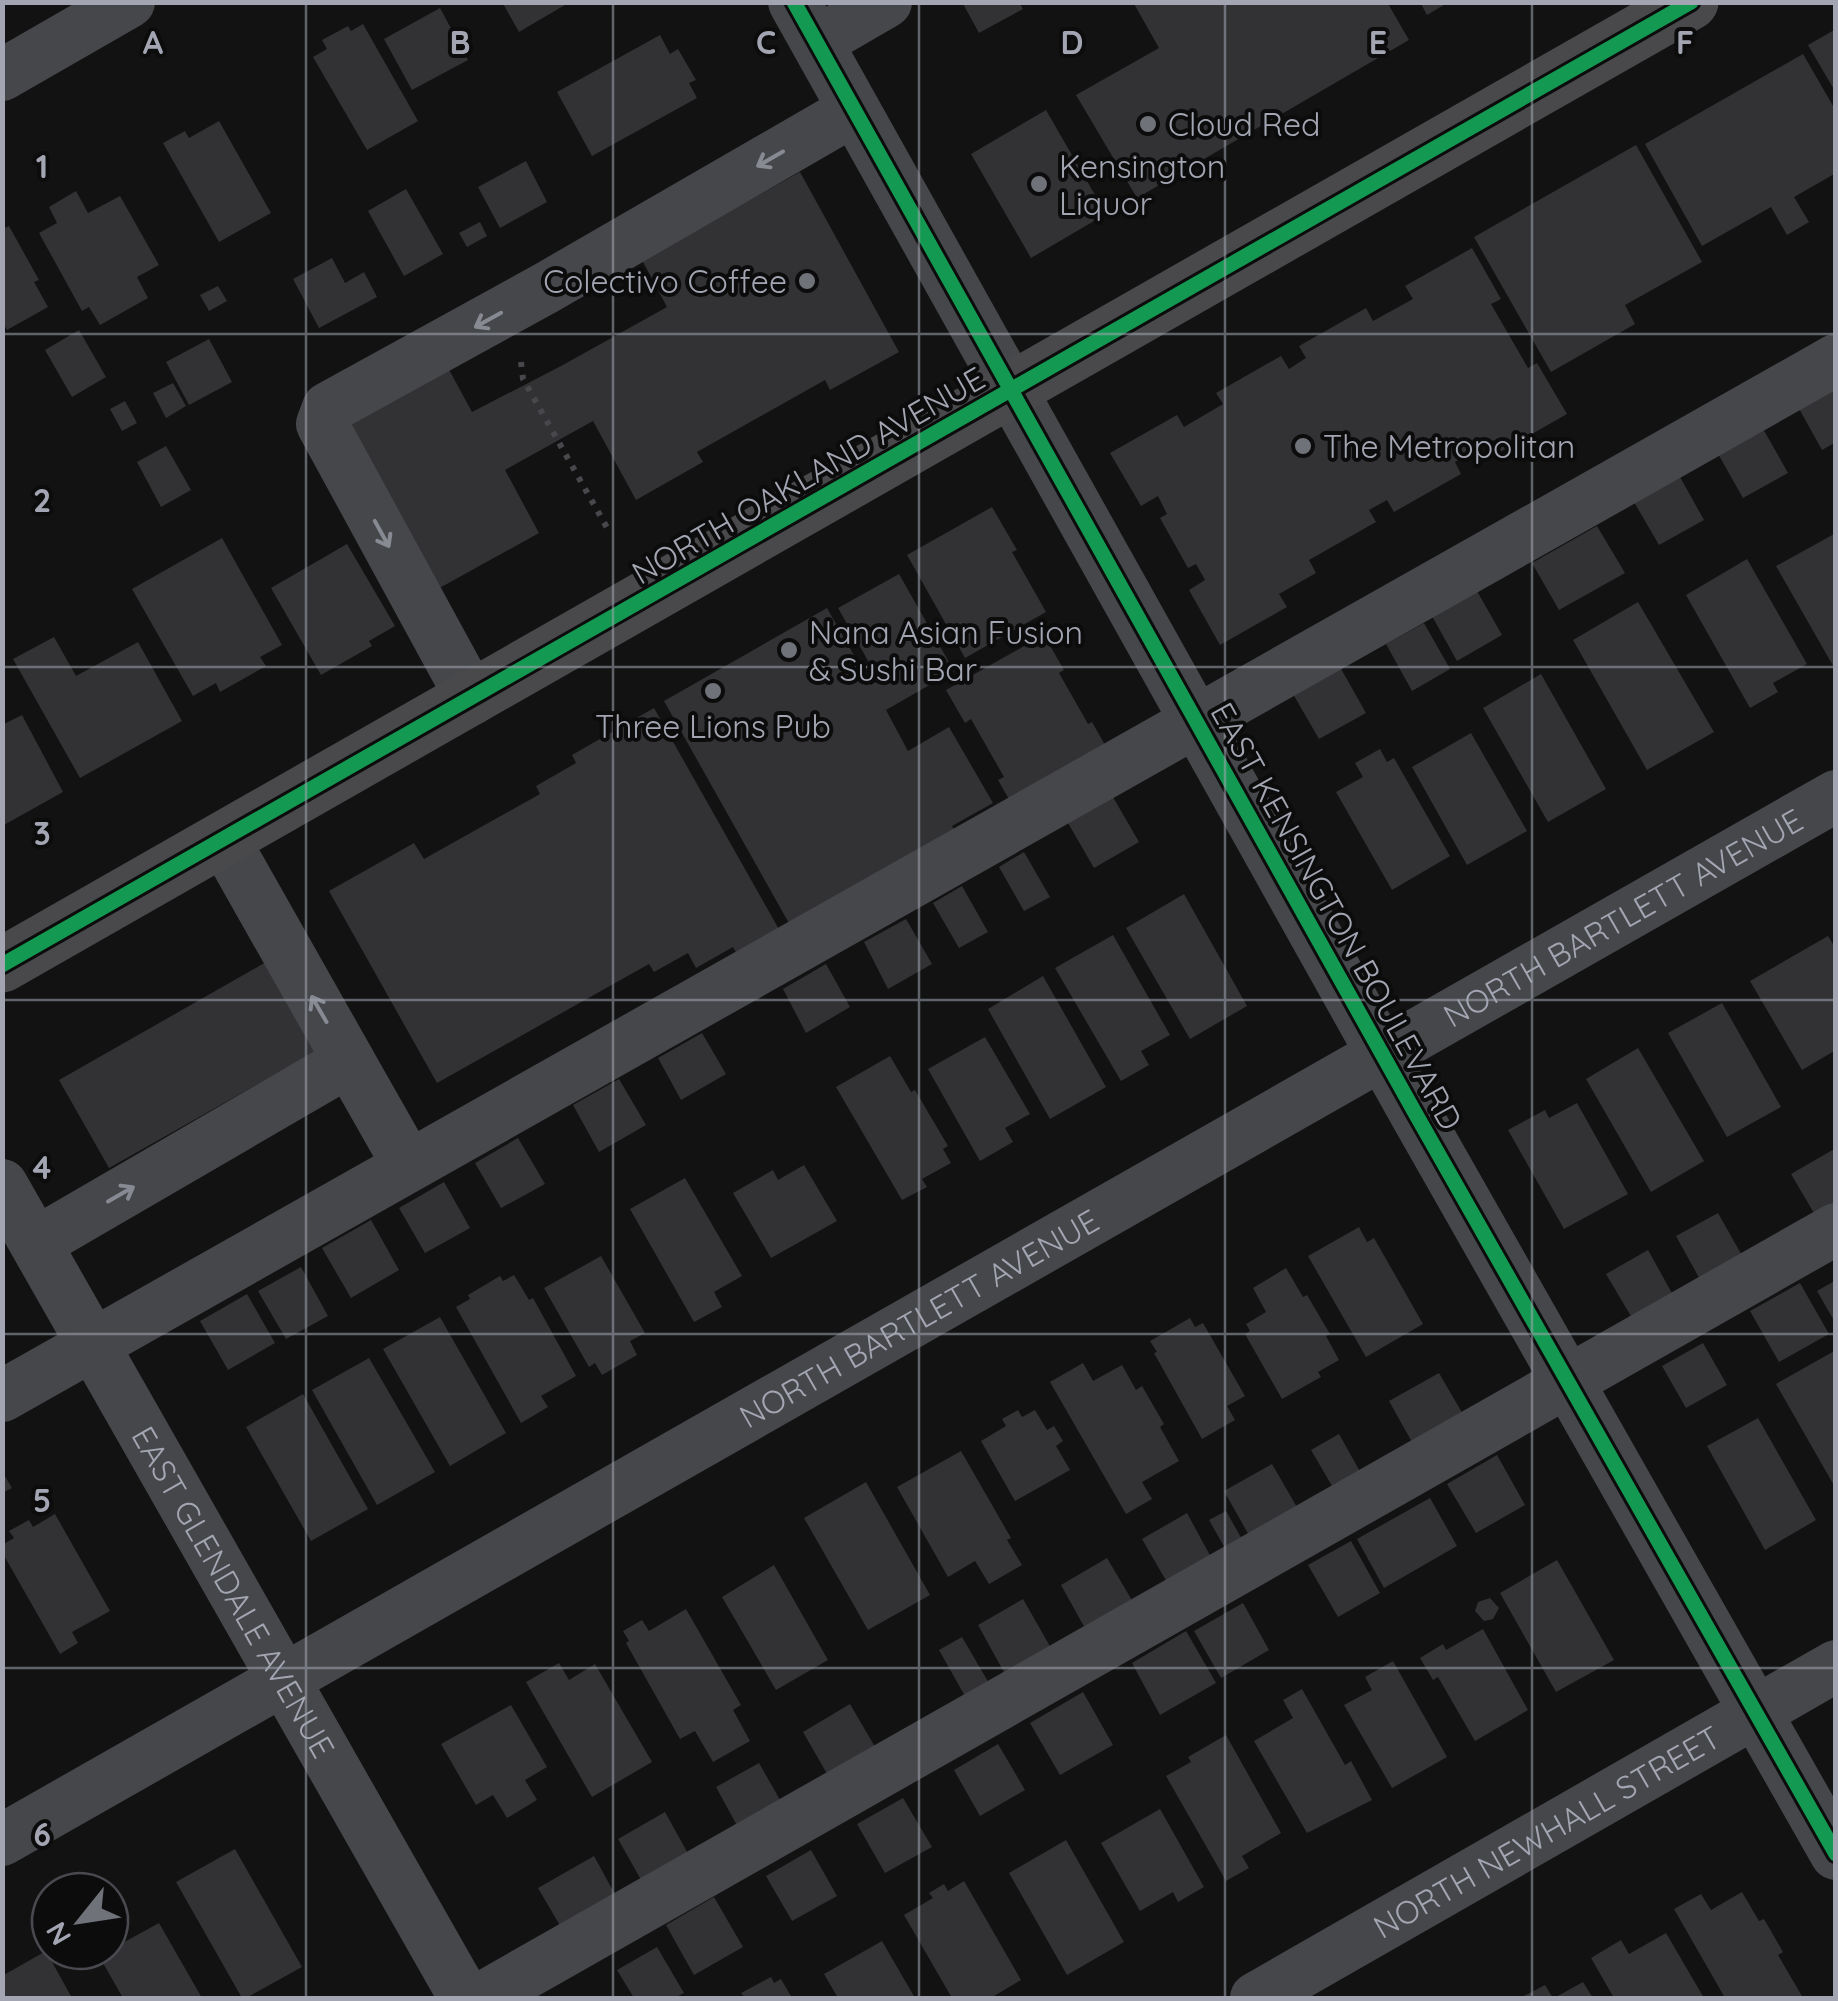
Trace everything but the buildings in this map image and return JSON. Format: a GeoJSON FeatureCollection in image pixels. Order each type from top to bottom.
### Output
{"type":"FeatureCollection","features":[{"type":"Feature","properties":{"kind":"main road","name":"NORTH OAKLAND AVENUE"},"geometry":{"type":"LineString","coordinates":[[2,964],[1691,2]]}},
{"type":"Feature","properties":{"kind":"street"},"geometry":{"type":"LineString","coordinates":[[2,75],[129,2]]}},
{"type":"Feature","properties":{"kind":"street"},"geometry":{"type":"LineString","coordinates":[[806,22],[886,2]]}},
{"type":"Feature","properties":{"kind":"street","name":"EAST KENSINGTON BOULEVARD"},"geometry":{"type":"LineString","coordinates":[[806,22],[1382,1054],[1836,1854]]}},
{"type":"Feature","properties":{"kind":"street"},"geometry":{"type":"LineString","coordinates":[[472,699],[322,424],[328,408],[546,288],[854,110]]}},
{"type":"Feature","properties":{"kind":"street"},"geometry":{"type":"LineString","coordinates":[[2,1396],[1196,718],[1836,360]]}},
{"type":"Feature","properties":{"kind":"street","name":"NORTH BARTLETT AVENUE"},"geometry":{"type":"LineString","coordinates":[[2,1840],[1836,796]]}},
{"type":"Feature","properties":{"kind":"street"},"geometry":{"type":"LineString","coordinates":[[224,840],[408,1165]]}},
{"type":"Feature","properties":{"kind":"street"},"geometry":{"type":"LineString","coordinates":[[36,1244],[349,1061]]}},
{"type":"Feature","properties":{"kind":"street","name":"EAST GLENDALE AVENUE"},"geometry":{"type":"LineString","coordinates":[[2,1185],[464,1998]]}},
{"type":"Feature","properties":{"kind":"street"},"geometry":{"type":"LineString","coordinates":[[482,1998],[1836,1229]]}},
{"type":"Feature","properties":{"kind":"street","name":"NORTH NEWHALL STREET"},"geometry":{"type":"LineString","coordinates":[[1256,1998],[1836,1666]]}},
{"type":"Feature","properties":{"kind":"path"},"geometry":{"type":"LineString","coordinates":[[523,379],[610,533]]}},
{"type":"Feature","properties":{"kind":"cycle path"},"geometry":{"type":"LineString","coordinates":[[794,2],[1414,1111],[1836,1854]]}},
{"type":"Feature","properties":{"kind":"cycle path"},"geometry":{"type":"LineString","coordinates":[[2,965],[1691,2]]}},
{"type":"Feature","properties":{"kind":"place","name":"Cloud Red"},"geometry":{"type":"Point","coordinates":[1148,124]}},
{"type":"Feature","properties":{"kind":"place","name":"Kensington Liquor"},"geometry":{"type":"Point","coordinates":[1039,184]}},
{"type":"Feature","properties":{"kind":"place","name":"Colectivo Coffee"},"geometry":{"type":"Point","coordinates":[807,281]}},
{"type":"Feature","properties":{"kind":"place","name":"The Metropolitan"},"geometry":{"type":"Point","coordinates":[1303,446]}},
{"type":"Feature","properties":{"kind":"place","name":"Nana Asian Fusion & Sushi Bar"},"geometry":{"type":"Point","coordinates":[789,650]}},
{"type":"Feature","properties":{"kind":"place","name":"Three Lions Pub"},"geometry":{"type":"Point","coordinates":[713,691]}}]}
